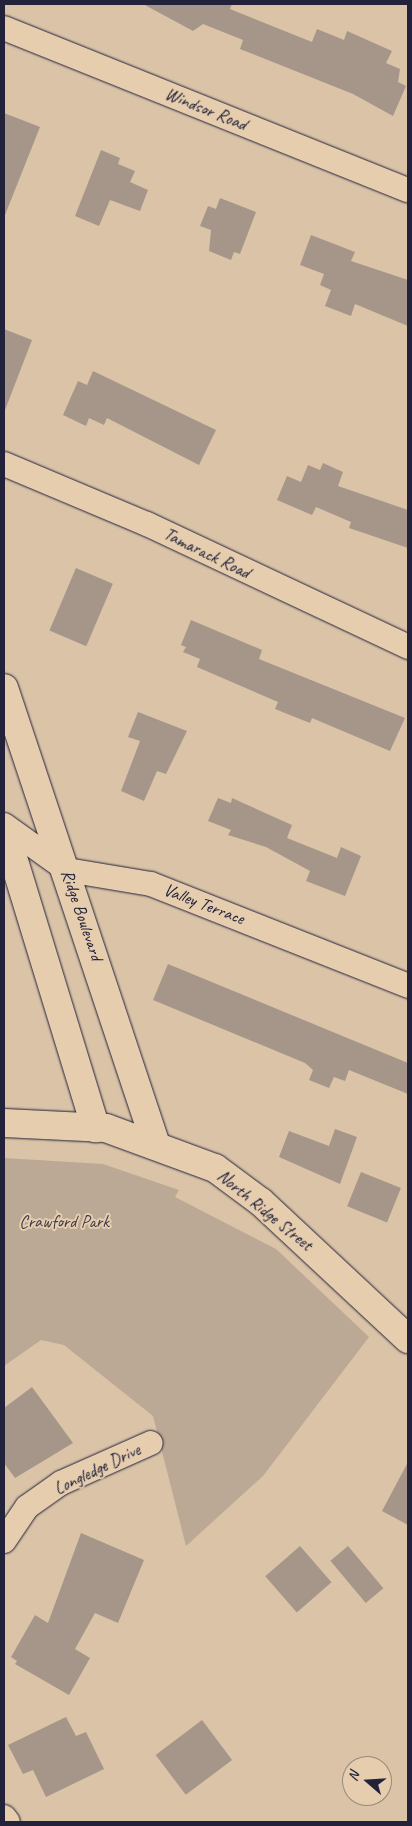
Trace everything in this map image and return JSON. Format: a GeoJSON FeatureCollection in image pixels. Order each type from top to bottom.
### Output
{"type":"FeatureCollection","features":[{"type":"Feature","properties":{"kind":"street","name":"Windsor Road"},"geometry":{"type":"LineString","coordinates":[[4,28],[408,190]]}},
{"type":"Feature","properties":{"kind":"street","name":"Tamarack Road"},"geometry":{"type":"LineString","coordinates":[[4,464],[147,524],[408,647]]}},
{"type":"Feature","properties":{"kind":"street","name":"Ridge Boulevard"},"geometry":{"type":"LineString","coordinates":[[4,688],[67,870],[156,1144]]}},
{"type":"Feature","properties":{"kind":"street","name":"Valley Terrace"},"geometry":{"type":"LineString","coordinates":[[4,826],[67,870],[151,884],[408,986]]}},
{"type":"Feature","properties":{"kind":"street"},"geometry":{"type":"LineString","coordinates":[[4,826],[96,1128]]}},
{"type":"Feature","properties":{"kind":"street","name":"North Ridge Street"},"geometry":{"type":"LineString","coordinates":[[4,1123],[96,1128],[156,1144],[215,1168],[261,1202],[408,1339]]}},
{"type":"Feature","properties":{"kind":"street","name":"Longledge Drive"},"geometry":{"type":"LineString","coordinates":[[4,1541],[27,1507],[61,1483],[151,1443]]}},
{"type":"Feature","properties":{"kind":"street"},"geometry":{"type":"LineString","coordinates":[[4,1817],[8,1822]]}},
{"type":"Feature","properties":{"kind":"green space","name":"Crawford Park"},"geometry":{"type":"Polygon","coordinates":[[[4,1158],[103,1164],[179,1190],[175,1197],[276,1249],[369,1337],[263,1476],[186,1546],[153,1416],[64,1345],[41,1340],[4,1366],[4,1158]]]}},
{"type":"Feature","properties":{"kind":"building"},"geometry":{"type":"Polygon","coordinates":[[[143,4],[232,4],[230,9],[312,42],[317,29],[344,40],[347,31],[392,51],[386,63],[400,69],[398,82],[406,86],[393,116],[353,94],[240,49],[243,40],[203,24],[193,31],[143,4]]]}},
{"type":"Feature","properties":{"kind":"building"},"geometry":{"type":"Polygon","coordinates":[[[4,113],[40,127],[5,215],[4,214],[4,113]]]}},
{"type":"Feature","properties":{"kind":"building"},"geometry":{"type":"Polygon","coordinates":[[[101,150],[120,158],[118,164],[135,171],[130,182],[148,190],[140,211],[110,200],[99,226],[75,216],[101,150]]]}},
{"type":"Feature","properties":{"kind":"building"},"geometry":{"type":"Polygon","coordinates":[[[220,198],[256,212],[240,254],[234,252],[231,260],[209,251],[211,230],[200,226],[208,206],[216,209],[220,198]]]}},
{"type":"Feature","properties":{"kind":"building"},"geometry":{"type":"Polygon","coordinates":[[[311,235],[355,252],[351,261],[408,280],[408,326],[355,304],[351,316],[325,306],[331,290],[320,285],[324,274],[300,265],[311,235]]]}},
{"type":"Feature","properties":{"kind":"building"},"geometry":{"type":"Polygon","coordinates":[[[4,329],[32,340],[5,410],[4,410],[4,329]]]}},
{"type":"Feature","properties":{"kind":"building"},"geometry":{"type":"Polygon","coordinates":[[[93,371],[216,430],[199,465],[107,418],[104,425],[89,418],[86,426],[63,415],[78,381],[87,385],[93,371]]]}},
{"type":"Feature","properties":{"kind":"building"},"geometry":{"type":"Polygon","coordinates":[[[323,463],[343,472],[338,486],[408,510],[408,548],[349,528],[351,522],[316,507],[312,515],[277,500],[287,476],[301,482],[308,465],[320,470],[323,463]]]}},
{"type":"Feature","properties":{"kind":"building"},"geometry":{"type":"Polygon","coordinates":[[[76,568],[113,584],[86,646],[49,631],[76,568]]]}},
{"type":"Feature","properties":{"kind":"building"},"geometry":{"type":"Polygon","coordinates":[[[191,620],[262,650],[259,659],[405,718],[390,751],[312,718],[310,723],[275,709],[278,702],[197,667],[200,659],[183,652],[186,647],[181,645],[191,620]]]}},
{"type":"Feature","properties":{"kind":"building"},"geometry":{"type":"Polygon","coordinates":[[[138,712],[187,731],[166,774],[157,771],[144,801],[121,791],[140,741],[128,737],[138,712]]]}},
{"type":"Feature","properties":{"kind":"building"},"geometry":{"type":"Polygon","coordinates":[[[218,798],[231,803],[232,798],[292,825],[287,838],[337,858],[341,847],[361,856],[345,896],[306,881],[310,871],[266,847],[228,835],[231,830],[208,821],[218,798]]]}},
{"type":"Feature","properties":{"kind":"building"},"geometry":{"type":"Polygon","coordinates":[[[168,964],[408,1063],[408,1094],[349,1070],[345,1081],[334,1077],[329,1088],[309,1080],[313,1070],[305,1063],[153,1000],[168,964]]]}},
{"type":"Feature","properties":{"kind":"building"},"geometry":{"type":"Polygon","coordinates":[[[335,1129],[357,1137],[340,1184],[279,1157],[289,1131],[329,1146],[335,1129]]]}},
{"type":"Feature","properties":{"kind":"building"},"geometry":{"type":"Polygon","coordinates":[[[361,1172],[401,1188],[387,1222],[347,1206],[361,1172]]]}},
{"type":"Feature","properties":{"kind":"building"},"geometry":{"type":"Polygon","coordinates":[[[32,1387],[73,1443],[15,1478],[4,1463],[4,1408],[32,1387]]]}},
{"type":"Feature","properties":{"kind":"building"},"geometry":{"type":"Polygon","coordinates":[[[408,1462],[408,1525],[382,1511],[408,1462]]]}},
{"type":"Feature","properties":{"kind":"building"},"geometry":{"type":"Polygon","coordinates":[[[81,1533],[144,1560],[118,1623],[95,1613],[75,1649],[90,1658],[69,1695],[15,1664],[17,1661],[11,1657],[35,1615],[48,1623],[81,1533]]]}},
{"type":"Feature","properties":{"kind":"building"},"geometry":{"type":"Polygon","coordinates":[[[300,1546],[331,1582],[297,1612],[265,1576],[300,1546]]]}},
{"type":"Feature","properties":{"kind":"building"},"geometry":{"type":"Polygon","coordinates":[[[348,1546],[383,1588],[366,1603],[330,1561],[348,1546]]]}},
{"type":"Feature","properties":{"kind":"building"},"geometry":{"type":"Polygon","coordinates":[[[66,1717],[76,1736],[86,1732],[104,1769],[46,1797],[33,1770],[23,1774],[8,1745],[66,1717]]]}},
{"type":"Feature","properties":{"kind":"building"},"geometry":{"type":"Polygon","coordinates":[[[202,1720],[232,1760],[186,1795],[156,1755],[202,1720]]]}}]}
